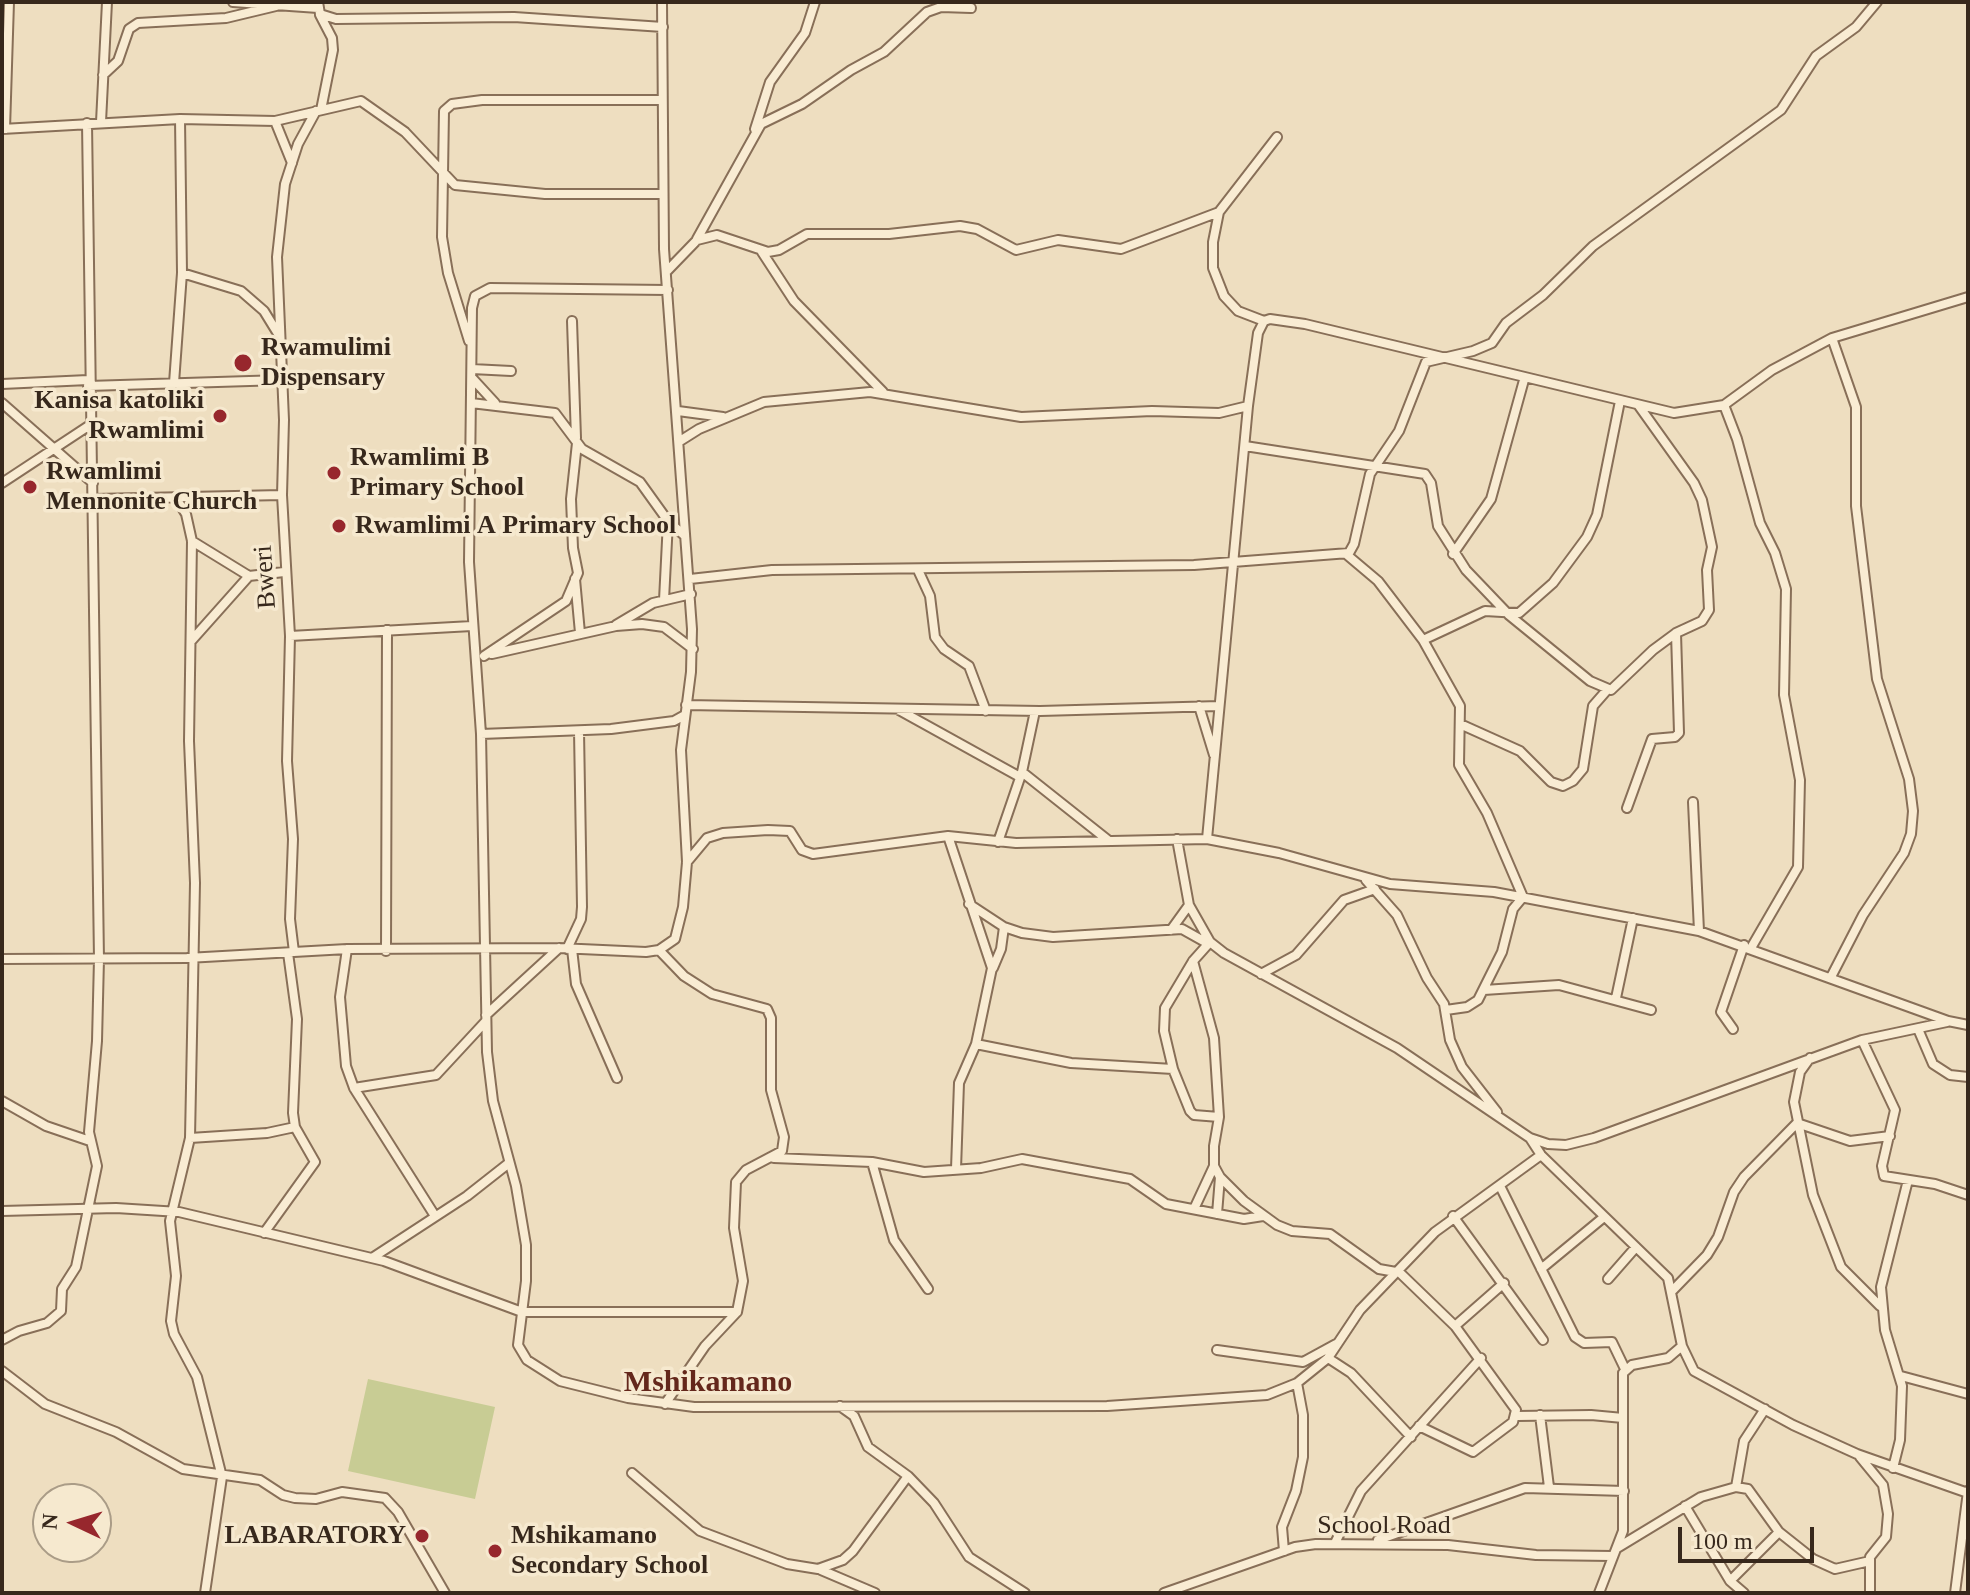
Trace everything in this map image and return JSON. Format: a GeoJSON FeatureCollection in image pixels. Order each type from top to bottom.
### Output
{"type":"FeatureCollection","features":[{"type":"Feature","properties":{"kind":"street"},"geometry":{"type":"LineString","coordinates":[[9,2],[4,129],[180,119],[275,121],[352,101],[374,107],[427,153],[453,184],[507,192],[663,194]]}},
{"type":"Feature","properties":{"kind":"street"},"geometry":{"type":"LineString","coordinates":[[101,122],[107,2]]}},
{"type":"Feature","properties":{"kind":"street"},"geometry":{"type":"LineString","coordinates":[[233,2],[314,7],[336,19],[514,17],[663,27]]}},
{"type":"Feature","properties":{"kind":"street"},"geometry":{"type":"LineString","coordinates":[[2,959],[192,958],[347,949],[659,950],[670,945],[679,929],[687,862],[680,765],[683,716],[693,649],[663,194],[662,2]]}},
{"type":"Feature","properties":{"kind":"street"},"geometry":{"type":"LineString","coordinates":[[667,271],[697,240],[723,196],[754,133],[770,82],[805,33],[815,2]]}},
{"type":"Feature","properties":{"kind":"street"},"geometry":{"type":"LineString","coordinates":[[1346,554],[1354,544],[1366,489],[1375,467],[1399,431],[1420,368],[1441,357],[1473,351],[1492,343],[1506,323],[1543,295],[1593,246],[1685,177],[1762,127],[1781,110],[1816,56],[1856,27],[1877,2]]}},
{"type":"Feature","properties":{"kind":"street"},"geometry":{"type":"LineString","coordinates":[[103,75],[118,61],[129,29],[138,23],[226,18],[276,6]]}},
{"type":"Feature","properties":{"kind":"street","name":"Bweri"},"geometry":{"type":"LineString","coordinates":[[295,1127],[297,1019],[291,952],[287,727],[290,636],[284,572],[278,234],[282,198],[292,163],[318,110],[333,50],[332,38],[314,7]]}},
{"type":"Feature","properties":{"kind":"street"},"geometry":{"type":"LineString","coordinates":[[754,133],[770,119],[802,104],[851,70],[884,52],[931,9],[971,8]]}},
{"type":"Feature","properties":{"kind":"street"},"geometry":{"type":"LineString","coordinates":[[471,348],[445,258],[443,118],[452,104],[482,100],[662,100]]}},
{"type":"Feature","properties":{"kind":"street"},"geometry":{"type":"LineString","coordinates":[[174,383],[182,273],[180,119]]}},
{"type":"Feature","properties":{"kind":"street"},"geometry":{"type":"LineString","coordinates":[[275,121],[292,163]]}},
{"type":"Feature","properties":{"kind":"street"},"geometry":{"type":"LineString","coordinates":[[2,1340],[19,1331],[47,1323],[60,1313],[62,1289],[76,1267],[97,1166],[90,1141],[99,959],[94,499],[88,383],[87,123]]}},
{"type":"Feature","properties":{"kind":"street"},"geometry":{"type":"LineString","coordinates":[[1277,137],[1219,212],[1212,255],[1218,284],[1232,306],[1264,321],[1270,319],[1305,324],[1524,380],[1674,413],[1724,405],[1772,370],[1832,338],[1968,297]]}},
{"type":"Feature","properties":{"kind":"street"},"geometry":{"type":"LineString","coordinates":[[697,240],[717,235],[761,250],[779,250],[807,234],[878,234],[960,226],[977,229],[1016,250],[1058,240],[1121,249],[1219,212]]}},
{"type":"Feature","properties":{"kind":"street"},"geometry":{"type":"LineString","coordinates":[[761,250],[794,301],[884,393]]}},
{"type":"Feature","properties":{"kind":"street"},"geometry":{"type":"LineString","coordinates":[[182,273],[241,291],[264,311],[280,338]]}},
{"type":"Feature","properties":{"kind":"street"},"geometry":{"type":"LineString","coordinates":[[668,290],[490,288],[473,301],[469,562],[472,626],[480,656],[486,1018],[493,1101],[526,1245],[518,1345],[527,1360],[543,1373],[603,1392],[694,1407],[1157,1404],[1267,1395],[1297,1383],[1328,1358],[1360,1310],[1453,1216],[1541,1155]]}},
{"type":"Feature","properties":{"kind":"street"},"geometry":{"type":"LineString","coordinates":[[480,656],[563,604],[575,579],[578,568],[573,548],[571,499],[577,443],[572,321]]}},
{"type":"Feature","properties":{"kind":"street"},"geometry":{"type":"LineString","coordinates":[[1207,839],[1248,406],[1258,333],[1264,321]]}},
{"type":"Feature","properties":{"kind":"street"},"geometry":{"type":"LineString","coordinates":[[1831,977],[1863,915],[1904,853],[1911,834],[1913,811],[1909,779],[1877,679],[1856,506],[1856,407],[1832,338]]}},
{"type":"Feature","properties":{"kind":"street"},"geometry":{"type":"LineString","coordinates":[[472,373],[511,371]]}},
{"type":"Feature","properties":{"kind":"street"},"geometry":{"type":"LineString","coordinates":[[472,373],[496,404]]}},
{"type":"Feature","properties":{"kind":"street"},"geometry":{"type":"LineString","coordinates":[[2,384],[282,380]]}},
{"type":"Feature","properties":{"kind":"street"},"geometry":{"type":"LineString","coordinates":[[1453,554],[1491,499],[1524,380]]}},
{"type":"Feature","properties":{"kind":"street"},"geometry":{"type":"LineString","coordinates":[[680,441],[724,417],[779,398],[884,393],[1021,417],[1152,411],[1219,413],[1248,406]]}},
{"type":"Feature","properties":{"kind":"street"},"geometry":{"type":"LineString","coordinates":[[1423,640],[1485,611],[1509,615],[1528,609],[1535,602],[1587,537],[1603,495],[1620,401]]}},
{"type":"Feature","properties":{"kind":"street"},"geometry":{"type":"LineString","coordinates":[[2,403],[51,450],[93,483]]}},
{"type":"Feature","properties":{"kind":"street"},"geometry":{"type":"LineString","coordinates":[[471,403],[555,413],[564,420],[577,443],[640,482],[668,521],[685,536]]}},
{"type":"Feature","properties":{"kind":"street"},"geometry":{"type":"LineString","coordinates":[[1460,724],[1520,751],[1551,782],[1563,786],[1573,781],[1583,769],[1593,706],[1607,690],[1616,687],[1676,633],[1708,615],[1711,538],[1706,511],[1694,483],[1639,405]]}},
{"type":"Feature","properties":{"kind":"street"},"geometry":{"type":"LineString","coordinates":[[1724,405],[1762,527],[1775,553],[1786,589],[1784,695],[1800,780],[1798,867],[1748,946],[1721,1012],[1733,1029]]}},
{"type":"Feature","properties":{"kind":"street"},"geometry":{"type":"LineString","coordinates":[[678,411],[724,417]]}},
{"type":"Feature","properties":{"kind":"street"},"geometry":{"type":"LineString","coordinates":[[2,483],[90,425]]}},
{"type":"Feature","properties":{"kind":"street"},"geometry":{"type":"LineString","coordinates":[[1245,446],[1375,467],[1413,469],[1429,477],[1438,526],[1453,554],[1509,615],[1590,681],[1607,690]]}},
{"type":"Feature","properties":{"kind":"street"},"geometry":{"type":"LineString","coordinates":[[94,499],[282,495]]}},
{"type":"Feature","properties":{"kind":"street"},"geometry":{"type":"LineString","coordinates":[[186,514],[194,497]]}},
{"type":"Feature","properties":{"kind":"street"},"geometry":{"type":"LineString","coordinates":[[176,498],[186,514],[192,541],[189,741],[195,883],[190,1138],[172,1211],[176,1276],[173,1331],[197,1377],[222,1477],[205,1593]]}},
{"type":"Feature","properties":{"kind":"street"},"geometry":{"type":"LineString","coordinates":[[664,600],[668,521]]}},
{"type":"Feature","properties":{"kind":"street"},"geometry":{"type":"LineString","coordinates":[[192,541],[249,576],[284,572]]}},
{"type":"Feature","properties":{"kind":"street"},"geometry":{"type":"LineString","coordinates":[[690,579],[772,570],[1233,563],[1282,556],[1346,554],[1378,581],[1423,640],[1460,706],[1459,765],[1487,813],[1523,897]]}},
{"type":"Feature","properties":{"kind":"street"},"geometry":{"type":"LineString","coordinates":[[918,570],[930,596],[935,637],[944,649],[965,662],[973,672],[978,696],[986,711]]}},
{"type":"Feature","properties":{"kind":"street"},"geometry":{"type":"LineString","coordinates":[[192,640],[249,576]]}},
{"type":"Feature","properties":{"kind":"street"},"geometry":{"type":"LineString","coordinates":[[575,579],[580,633]]}},
{"type":"Feature","properties":{"kind":"street"},"geometry":{"type":"LineString","coordinates":[[616,626],[641,608],[691,594]]}},
{"type":"Feature","properties":{"kind":"street"},"geometry":{"type":"LineString","coordinates":[[480,656],[616,626],[654,624],[693,649]]}},
{"type":"Feature","properties":{"kind":"street"},"geometry":{"type":"LineString","coordinates":[[290,636],[472,626]]}},
{"type":"Feature","properties":{"kind":"street"},"geometry":{"type":"LineString","coordinates":[[386,951],[387,630]]}},
{"type":"Feature","properties":{"kind":"street"},"geometry":{"type":"LineString","coordinates":[[1627,808],[1652,739],[1675,737],[1679,733],[1676,633]]}},
{"type":"Feature","properties":{"kind":"street"},"geometry":{"type":"LineString","coordinates":[[686,705],[986,711],[1219,706]]}},
{"type":"Feature","properties":{"kind":"street"},"geometry":{"type":"LineString","coordinates":[[1199,706],[1216,759]]}},
{"type":"Feature","properties":{"kind":"street"},"geometry":{"type":"LineString","coordinates":[[899,710],[1021,775],[1109,841]]}},
{"type":"Feature","properties":{"kind":"street"},"geometry":{"type":"LineString","coordinates":[[998,842],[1021,775],[1035,711]]}},
{"type":"Feature","properties":{"kind":"street"},"geometry":{"type":"LineString","coordinates":[[481,734],[579,731],[674,721],[683,716]]}},
{"type":"Feature","properties":{"kind":"street"},"geometry":{"type":"LineString","coordinates":[[354,1088],[436,1075],[486,1018],[566,949],[581,919],[582,907],[579,731]]}},
{"type":"Feature","properties":{"kind":"street"},"geometry":{"type":"LineString","coordinates":[[1693,802],[1699,931]]}},
{"type":"Feature","properties":{"kind":"street"},"geometry":{"type":"LineString","coordinates":[[687,862],[707,838],[723,833],[790,831],[802,850],[813,854],[948,836],[998,842],[1207,839],[1279,853],[1365,879],[1523,897],[1699,931],[1748,946],[1948,1021],[1968,1025]]}},
{"type":"Feature","properties":{"kind":"street"},"geometry":{"type":"LineString","coordinates":[[948,836],[992,968]]}},
{"type":"Feature","properties":{"kind":"street"},"geometry":{"type":"LineString","coordinates":[[1177,839],[1189,905],[1209,943]]}},
{"type":"Feature","properties":{"kind":"street"},"geometry":{"type":"LineString","coordinates":[[1365,879],[1397,915],[1446,1010],[1450,1040],[1462,1067],[1502,1119]]}},
{"type":"Feature","properties":{"kind":"street"},"geometry":{"type":"LineString","coordinates":[[1261,974],[1296,955],[1344,900],[1375,889]]}},
{"type":"Feature","properties":{"kind":"street"},"geometry":{"type":"LineString","coordinates":[[1446,1010],[1474,1005],[1502,952],[1513,909],[1523,897]]}},
{"type":"Feature","properties":{"kind":"street"},"geometry":{"type":"LineString","coordinates":[[969,903],[1004,927],[1053,937],[1188,931],[1397,1048],[1530,1138],[1548,1144],[1566,1145],[1594,1138],[1862,1040],[1948,1021]]}},
{"type":"Feature","properties":{"kind":"street"},"geometry":{"type":"LineString","coordinates":[[1171,930],[1189,905]]}},
{"type":"Feature","properties":{"kind":"street"},"geometry":{"type":"LineString","coordinates":[[1616,998],[1633,918]]}},
{"type":"Feature","properties":{"kind":"street"},"geometry":{"type":"LineString","coordinates":[[956,1169],[959,1083],[976,1044],[1004,927]]}},
{"type":"Feature","properties":{"kind":"street"},"geometry":{"type":"LineString","coordinates":[[1209,943],[1193,961],[1165,1008],[1164,1031],[1173,1069],[1192,1113],[1219,1117]]}},
{"type":"Feature","properties":{"kind":"street"},"geometry":{"type":"LineString","coordinates":[[347,949],[340,997],[346,1066],[354,1088],[435,1216]]}},
{"type":"Feature","properties":{"kind":"street"},"geometry":{"type":"LineString","coordinates":[[566,949],[576,984],[617,1078]]}},
{"type":"Feature","properties":{"kind":"street"},"geometry":{"type":"LineString","coordinates":[[659,950],[684,976],[712,994],[767,1009],[771,1018],[771,1090],[784,1137],[782,1151],[754,1165],[736,1182],[734,1228],[743,1281],[737,1312],[705,1346],[665,1404]]}},
{"type":"Feature","properties":{"kind":"street"},"geometry":{"type":"LineString","coordinates":[[1193,961],[1214,1038],[1219,1117],[1214,1166],[1194,1209]]}},
{"type":"Feature","properties":{"kind":"street"},"geometry":{"type":"LineString","coordinates":[[1484,990],[1559,985],[1616,998],[1651,1010]]}},
{"type":"Feature","properties":{"kind":"street"},"geometry":{"type":"LineString","coordinates":[[1918,1029],[1933,1064],[1950,1075],[1968,1077]]}},
{"type":"Feature","properties":{"kind":"street"},"geometry":{"type":"LineString","coordinates":[[1862,1040],[1895,1110],[1882,1166],[1884,1176],[1935,1184],[1968,1195]]}},
{"type":"Feature","properties":{"kind":"street"},"geometry":{"type":"LineString","coordinates":[[976,1044],[1071,1063],[1173,1069]]}},
{"type":"Feature","properties":{"kind":"street"},"geometry":{"type":"LineString","coordinates":[[1810,1058],[1797,1082],[1794,1102],[1824,1231],[1841,1267],[1880,1306]]}},
{"type":"Feature","properties":{"kind":"street"},"geometry":{"type":"LineString","coordinates":[[2,1101],[51,1128],[90,1141]]}},
{"type":"Feature","properties":{"kind":"street"},"geometry":{"type":"LineString","coordinates":[[1797,1123],[1850,1141],[1890,1136]]}},
{"type":"Feature","properties":{"kind":"street"},"geometry":{"type":"LineString","coordinates":[[1673,1290],[1707,1255],[1718,1237],[1734,1192],[1744,1177],[1797,1123]]}},
{"type":"Feature","properties":{"kind":"street"},"geometry":{"type":"LineString","coordinates":[[190,1138],[267,1133],[295,1127],[315,1162],[264,1233]]}},
{"type":"Feature","properties":{"kind":"street"},"geometry":{"type":"LineString","coordinates":[[1530,1138],[1541,1155],[1661,1268],[1673,1290],[1682,1346],[1694,1371],[1857,1454],[1968,1492],[1955,1593]]}},
{"type":"Feature","properties":{"kind":"street"},"geometry":{"type":"LineString","coordinates":[[773,1158],[872,1162],[914,1171],[956,1169],[1022,1159],[1130,1179],[1156,1199],[1194,1209],[1244,1219],[1263,1216]]}},
{"type":"Feature","properties":{"kind":"street"},"geometry":{"type":"LineString","coordinates":[[872,1162],[894,1240],[928,1289]]}},
{"type":"Feature","properties":{"kind":"street"},"geometry":{"type":"LineString","coordinates":[[372,1258],[509,1163]]}},
{"type":"Feature","properties":{"kind":"street"},"geometry":{"type":"LineString","coordinates":[[1214,1166],[1220,1177],[1263,1216],[1292,1231],[1330,1234],[1379,1269],[1397,1271],[1455,1326],[1513,1403],[1517,1416]]}},
{"type":"Feature","properties":{"kind":"street"},"geometry":{"type":"LineString","coordinates":[[1217,1214],[1220,1177]]}},
{"type":"Feature","properties":{"kind":"street"},"geometry":{"type":"LineString","coordinates":[[1893,1468],[1900,1432],[1901,1376],[1880,1306],[1884,1265],[1908,1180]]}},
{"type":"Feature","properties":{"kind":"street"},"geometry":{"type":"LineString","coordinates":[[1500,1186],[1575,1337],[1584,1343],[1612,1342],[1625,1369],[1622,1380],[1623,1531],[1599,1593]]}},
{"type":"Feature","properties":{"kind":"street"},"geometry":{"type":"LineString","coordinates":[[2,1211],[88,1208],[172,1211],[372,1258],[417,1271],[522,1312],[737,1312]]}},
{"type":"Feature","properties":{"kind":"street"},"geometry":{"type":"LineString","coordinates":[[1453,1216],[1543,1340]]}},
{"type":"Feature","properties":{"kind":"street"},"geometry":{"type":"LineString","coordinates":[[1541,1269],[1604,1217]]}},
{"type":"Feature","properties":{"kind":"street"},"geometry":{"type":"LineString","coordinates":[[1608,1279],[1636,1247]]}},
{"type":"Feature","properties":{"kind":"street"},"geometry":{"type":"LineString","coordinates":[[1455,1326],[1504,1283]]}},
{"type":"Feature","properties":{"kind":"street"},"geometry":{"type":"LineString","coordinates":[[1217,1350],[1303,1362],[1340,1342]]}},
{"type":"Feature","properties":{"kind":"street"},"geometry":{"type":"LineString","coordinates":[[1625,1369],[1668,1358],[1682,1346]]}},
{"type":"Feature","properties":{"kind":"street"},"geometry":{"type":"LineString","coordinates":[[1328,1358],[1351,1373],[1411,1437]]}},
{"type":"Feature","properties":{"kind":"street"},"geometry":{"type":"LineString","coordinates":[[1335,1543],[1361,1491],[1481,1358]]}},
{"type":"Feature","properties":{"kind":"street"},"geometry":{"type":"LineString","coordinates":[[2,1371],[45,1404],[116,1432],[180,1469],[260,1480],[283,1495],[295,1498],[316,1499],[342,1492],[385,1498],[398,1512],[445,1593]]}},
{"type":"Feature","properties":{"kind":"street"},"geometry":{"type":"LineString","coordinates":[[1901,1376],[1968,1394]]}},
{"type":"Feature","properties":{"kind":"street"},"geometry":{"type":"LineString","coordinates":[[1284,1551],[1282,1527],[1296,1491],[1303,1457],[1303,1415],[1297,1383]]}},
{"type":"Feature","properties":{"kind":"street"},"geometry":{"type":"LineString","coordinates":[[839,1406],[854,1416],[868,1447],[908,1476],[934,1503],[969,1557],[1025,1593]]}},
{"type":"Feature","properties":{"kind":"street"},"geometry":{"type":"LineString","coordinates":[[1736,1487],[1744,1441],[1765,1409]]}},
{"type":"Feature","properties":{"kind":"street"},"geometry":{"type":"LineString","coordinates":[[1540,1415],[1549,1487]]}},
{"type":"Feature","properties":{"kind":"street"},"geometry":{"type":"LineString","coordinates":[[1419,1426],[1473,1452],[1517,1416],[1623,1418]]}},
{"type":"Feature","properties":{"kind":"street"},"geometry":{"type":"LineString","coordinates":[[1857,1454],[1883,1485],[1888,1514],[1886,1537],[1870,1561],[1870,1593]]}},
{"type":"Feature","properties":{"kind":"street"},"geometry":{"type":"LineString","coordinates":[[632,1473],[700,1531],[787,1564],[818,1569],[875,1593]]}},
{"type":"Feature","properties":{"kind":"street"},"geometry":{"type":"LineString","coordinates":[[818,1569],[843,1560],[853,1551],[908,1476]]}},
{"type":"Feature","properties":{"kind":"street"},"geometry":{"type":"LineString","coordinates":[[1614,1552],[1685,1506],[1736,1487],[1748,1489],[1756,1496],[1779,1532],[1825,1566],[1835,1569],[1870,1561]]}},
{"type":"Feature","properties":{"kind":"street"},"geometry":{"type":"LineString","coordinates":[[1368,1543],[1525,1488],[1624,1491]]}},
{"type":"Feature","properties":{"kind":"street"},"geometry":{"type":"LineString","coordinates":[[1685,1506],[1730,1581],[1744,1593]]}},
{"type":"Feature","properties":{"kind":"street"},"geometry":{"type":"LineString","coordinates":[[1730,1581],[1779,1532]]}},
{"type":"Feature","properties":{"kind":"street","name":"School Road"},"geometry":{"type":"LineString","coordinates":[[1164,1593],[1284,1551],[1335,1543],[1614,1552]]}},
{"type":"Feature","properties":{"kind":"green space"},"geometry":{"type":"Polygon","coordinates":[[[368,1379],[495,1407],[475,1499],[348,1471],[368,1379]]]}},
{"type":"Feature","properties":{"kind":"place","name":"Rwamulimi Dispensary"},"geometry":{"type":"Point","coordinates":[243,363]}},
{"type":"Feature","properties":{"kind":"place","name":"Kanisa katoliki Rwamlimi"},"geometry":{"type":"Point","coordinates":[220,416]}},
{"type":"Feature","properties":{"kind":"place","name":"Rwamlimi B Primary School"},"geometry":{"type":"Point","coordinates":[334,473]}},
{"type":"Feature","properties":{"kind":"place","name":"Rwamlimi Mennonite Church"},"geometry":{"type":"Point","coordinates":[30,487]}},
{"type":"Feature","properties":{"kind":"place","name":"Rwamlimi A Primary School"},"geometry":{"type":"Point","coordinates":[339,526]}},
{"type":"Feature","properties":{"kind":"place","name":"LABARATORY"},"geometry":{"type":"Point","coordinates":[422,1536]}},
{"type":"Feature","properties":{"kind":"place","name":"Mshikamano Secondary School"},"geometry":{"type":"Point","coordinates":[495,1551]}},
{"type":"Feature","properties":{"kind":"district","name":"Mshikamano"},"geometry":{"type":"Point","coordinates":[708,1383]}}]}
